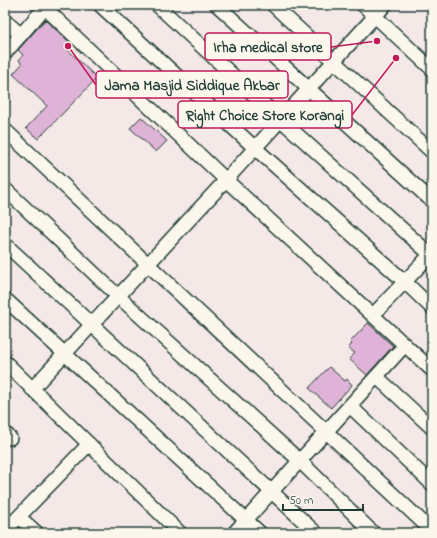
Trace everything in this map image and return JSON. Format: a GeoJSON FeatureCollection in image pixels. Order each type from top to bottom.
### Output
{"type":"FeatureCollection","features":[{"type":"Feature","properties":{"kind":"street"},"geometry":{"type":"LineString","coordinates":[[100,5],[432,308]]}},
{"type":"Feature","properties":{"kind":"street"},"geometry":{"type":"LineString","coordinates":[[157,5],[281,120],[431,255],[373,316]]}},
{"type":"Feature","properties":{"kind":"street"},"geometry":{"type":"LineString","coordinates":[[217,5],[432,201]]}},
{"type":"Feature","properties":{"kind":"street"},"geometry":{"type":"LineString","coordinates":[[273,5],[432,152]]}},
{"type":"Feature","properties":{"kind":"street"},"geometry":{"type":"LineString","coordinates":[[363,5],[432,69]]}},
{"type":"Feature","properties":{"kind":"street"},"geometry":{"type":"LineString","coordinates":[[32,389],[386,5]]}},
{"type":"Feature","properties":{"kind":"street"},"geometry":{"type":"LineString","coordinates":[[5,53],[45,6],[226,180],[432,370]]}},
{"type":"Feature","properties":{"kind":"street"},"geometry":{"type":"LineString","coordinates":[[5,21],[21,35]]}},
{"type":"Feature","properties":{"kind":"street"},"geometry":{"type":"LineString","coordinates":[[6,134],[432,531]]}},
{"type":"Feature","properties":{"kind":"street"},"geometry":{"type":"LineString","coordinates":[[5,189],[118,296],[300,461],[373,533]]}},
{"type":"Feature","properties":{"kind":"street"},"geometry":{"type":"LineString","coordinates":[[5,244],[316,533]]}},
{"type":"Feature","properties":{"kind":"street"},"geometry":{"type":"LineString","coordinates":[[5,299],[260,533]]}},
{"type":"Feature","properties":{"kind":"street"},"geometry":{"type":"LineString","coordinates":[[234,533],[405,345]]}},
{"type":"Feature","properties":{"kind":"street"},"geometry":{"type":"LineString","coordinates":[[5,362],[180,533]]}},
{"type":"Feature","properties":{"kind":"street"},"geometry":{"type":"LineString","coordinates":[[377,377],[432,428]]}},
{"type":"Feature","properties":{"kind":"street"},"geometry":{"type":"LineString","coordinates":[[350,406],[432,484]]}},
{"type":"Feature","properties":{"kind":"street"},"geometry":{"type":"LineString","coordinates":[[5,530],[89,444]]}},
{"type":"Feature","properties":{"kind":"street"},"geometry":{"type":"LineString","coordinates":[[19,517],[36,533]]}},
{"type":"Feature","properties":{"kind":"building"},"geometry":{"type":"Polygon","coordinates":[[[45,20],[73,45],[68,50],[97,78],[38,139],[26,128],[47,106],[13,74],[22,64],[19,60],[23,55],[18,50],[45,20]]]}},
{"type":"Feature","properties":{"kind":"building"},"geometry":{"type":"Polygon","coordinates":[[[141,117],[167,141],[156,152],[130,128],[141,117]]]}},
{"type":"Feature","properties":{"kind":"building"},"geometry":{"type":"Polygon","coordinates":[[[368,323],[393,346],[367,375],[349,359],[355,353],[348,348],[352,344],[350,342],[368,323]]]}},
{"type":"Feature","properties":{"kind":"building"},"geometry":{"type":"Polygon","coordinates":[[[329,367],[345,381],[347,379],[352,385],[331,408],[309,388],[329,367]]]}},
{"type":"Feature","properties":{"kind":"place","name":"Irha medical store"},"geometry":{"type":"Point","coordinates":[377,41]}},
{"type":"Feature","properties":{"kind":"place","name":"Jama Masjid Siddique Akbar"},"geometry":{"type":"Point","coordinates":[68,46]}},
{"type":"Feature","properties":{"kind":"place","name":"Right Choice Store Korangi"},"geometry":{"type":"Point","coordinates":[396,58]}}]}
